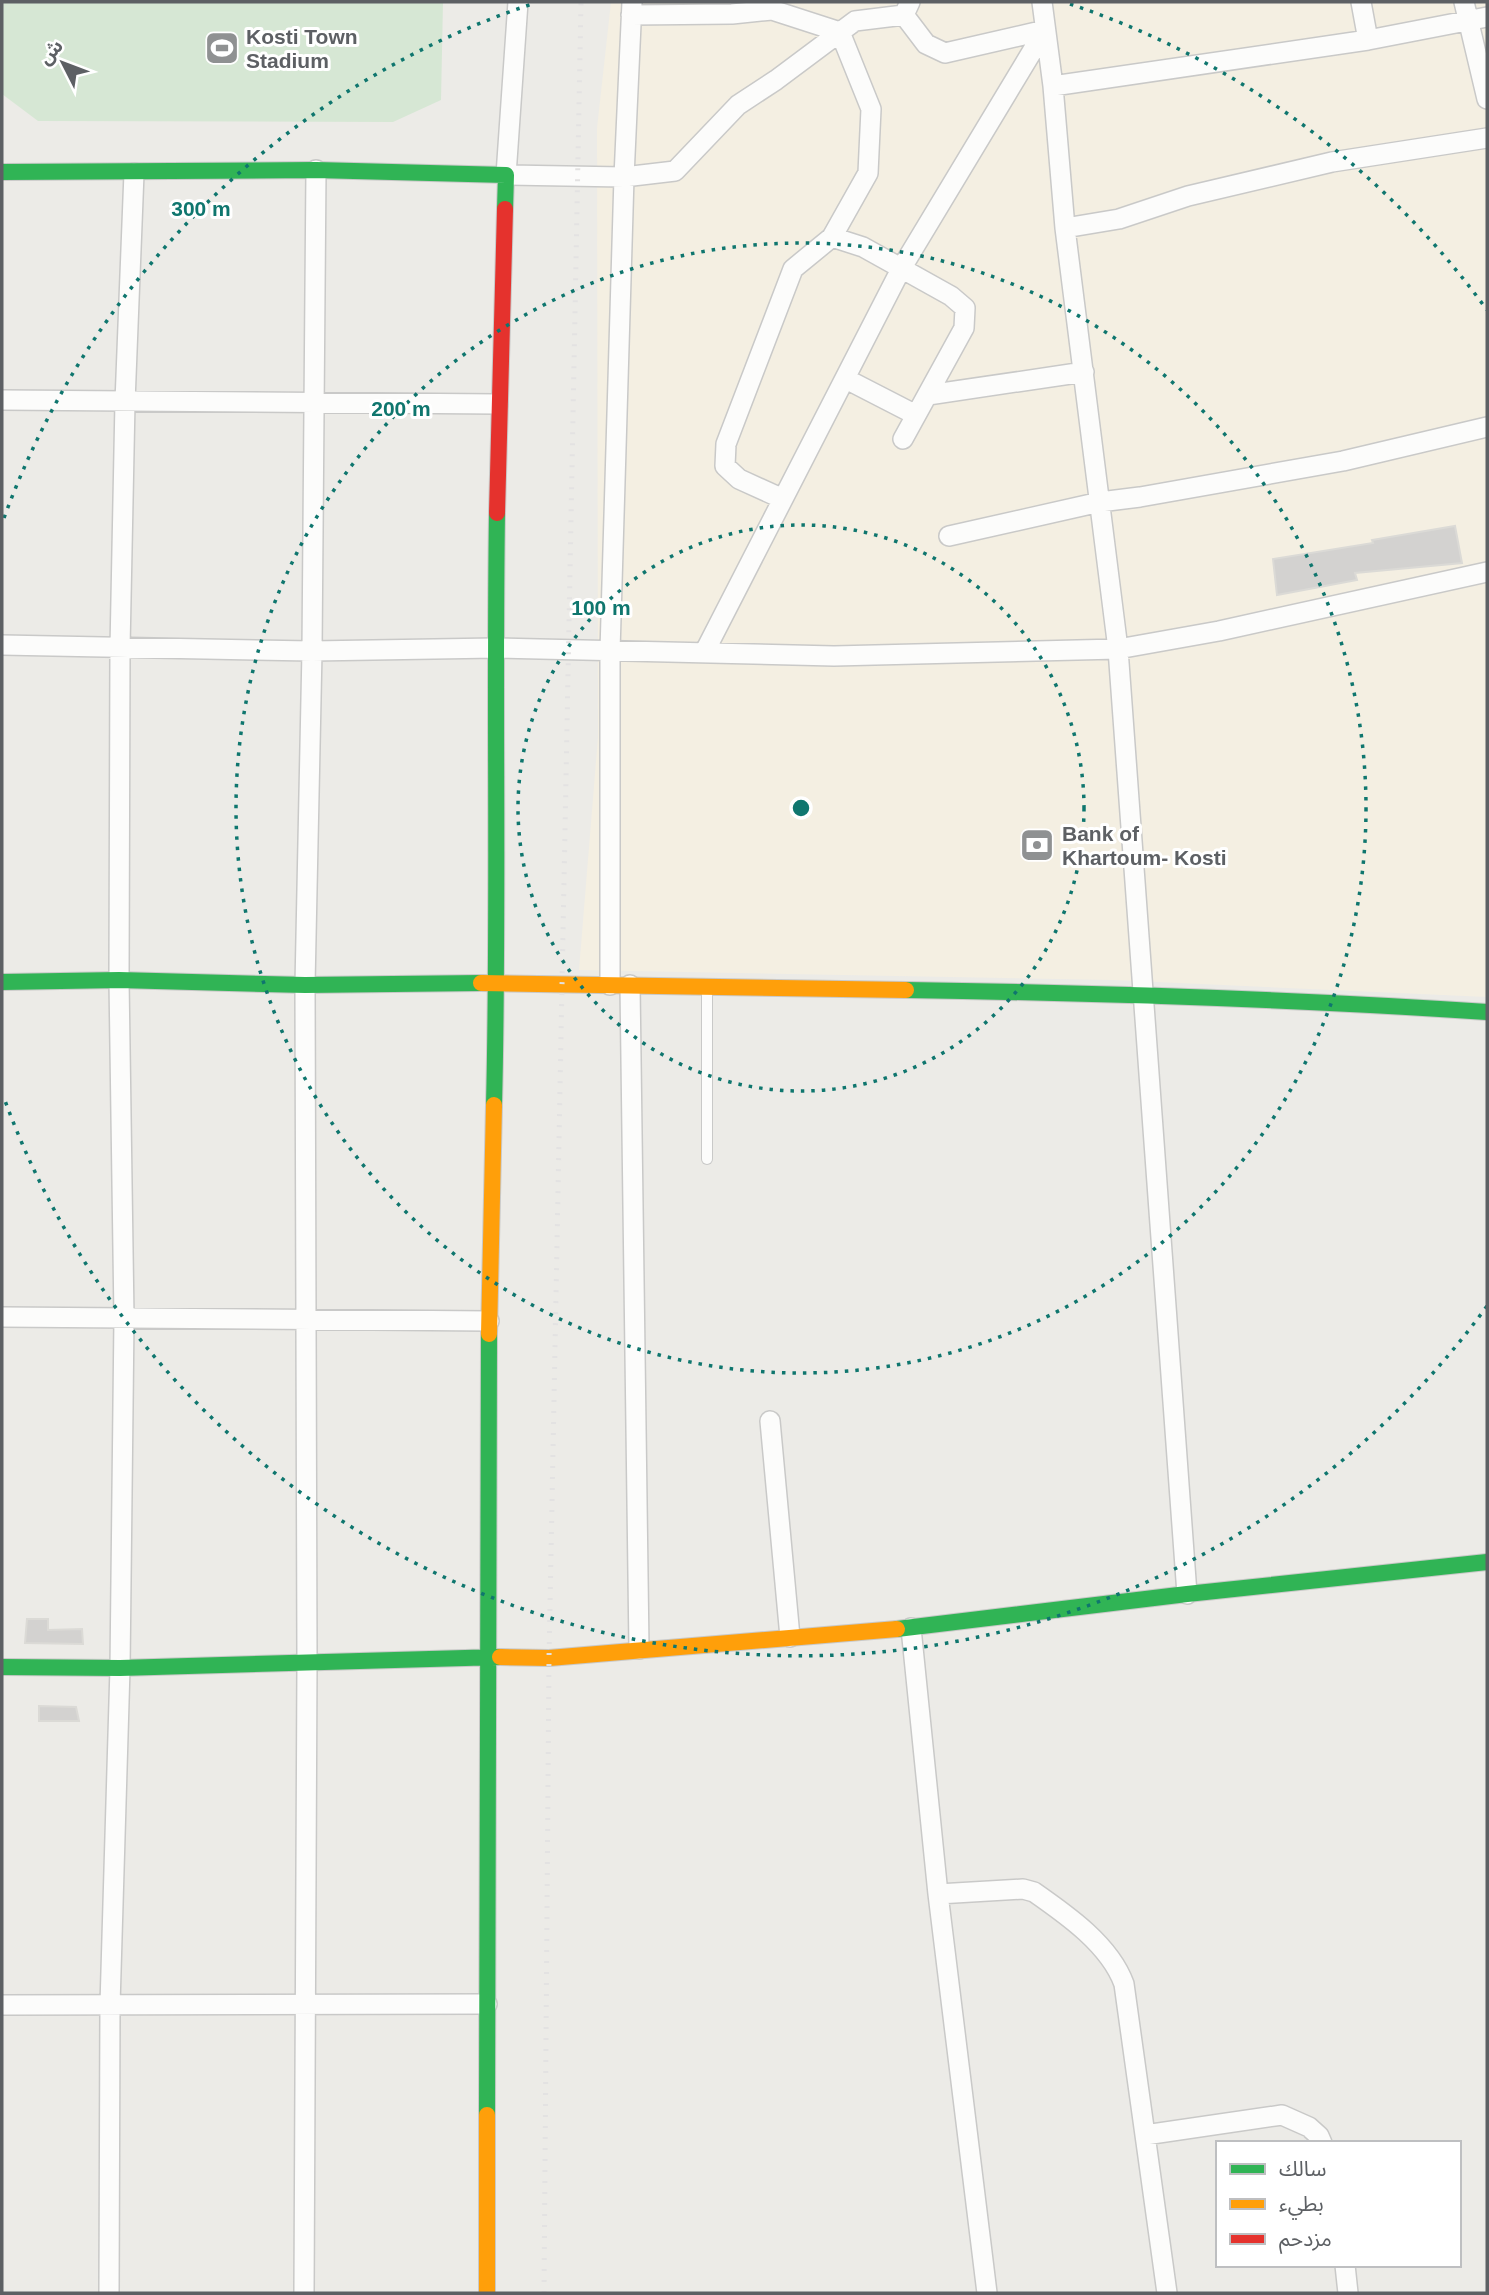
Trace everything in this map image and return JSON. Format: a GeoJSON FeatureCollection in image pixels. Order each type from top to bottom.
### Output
{"type":"FeatureCollection","features":[{"type":"Feature","properties":{"kind":"main road"},"geometry":{"type":"LineString","coordinates":[[2,172],[316,170],[506,175],[498,404],[495,648],[497,983],[489,1321],[487,2293]]}},
{"type":"Feature","properties":{"kind":"main road"},"geometry":{"type":"LineString","coordinates":[[2,982],[119,980],[305,985],[497,983],[1142,994],[1333,1002],[1487,1017]]}},
{"type":"Feature","properties":{"kind":"main road"},"geometry":{"type":"LineString","coordinates":[[2,1667],[120,1668],[490,1657],[549,1658],[911,1628],[1187,1594],[1487,1563]]}},
{"type":"Feature","properties":{"kind":"street"},"geometry":{"type":"LineString","coordinates":[[518,2],[506,175],[624,177],[675,172],[738,105],[855,21],[907,8],[926,44],[944,53],[1045,30]]}},
{"type":"Feature","properties":{"kind":"street"},"geometry":{"type":"LineString","coordinates":[[1042,2],[1053,86],[1065,228],[1118,649],[1187,1594]]}},
{"type":"Feature","properties":{"kind":"street"},"geometry":{"type":"LineString","coordinates":[[1361,2],[1368,40]]}},
{"type":"Feature","properties":{"kind":"street"},"geometry":{"type":"LineString","coordinates":[[610,985],[610,651],[631,9],[732,14],[772,10],[840,32]]}},
{"type":"Feature","properties":{"kind":"street"},"geometry":{"type":"LineString","coordinates":[[1053,86],[1368,40],[1473,13],[1487,99]]}},
{"type":"Feature","properties":{"kind":"street"},"geometry":{"type":"LineString","coordinates":[[704,653],[901,270],[1045,30]]}},
{"type":"Feature","properties":{"kind":"street"},"geometry":{"type":"LineString","coordinates":[[783,499],[739,479],[725,466],[726,444],[793,270],[832,237],[868,173],[871,109],[840,32]]}},
{"type":"Feature","properties":{"kind":"street"},"geometry":{"type":"LineString","coordinates":[[1065,228],[1119,219],[1188,196],[1332,162],[1487,138]]}},
{"type":"Feature","properties":{"kind":"street"},"geometry":{"type":"LineString","coordinates":[[304,2293],[307,1662],[305,985],[312,651],[316,170]]}},
{"type":"Feature","properties":{"kind":"street"},"geometry":{"type":"LineString","coordinates":[[109,2293],[110,2005],[120,1668],[124,1318],[119,980],[120,648],[125,402],[134,173]]}},
{"type":"Feature","properties":{"kind":"street"},"geometry":{"type":"LineString","coordinates":[[832,237],[863,247],[951,296],[965,308],[964,328],[903,439]]}},
{"type":"Feature","properties":{"kind":"street"},"geometry":{"type":"LineString","coordinates":[[928,395],[1084,372]]}},
{"type":"Feature","properties":{"kind":"street"},"geometry":{"type":"LineString","coordinates":[[846,379],[916,415]]}},
{"type":"Feature","properties":{"kind":"street"},"geometry":{"type":"LineString","coordinates":[[2,400],[498,404]]}},
{"type":"Feature","properties":{"kind":"street"},"geometry":{"type":"LineString","coordinates":[[949,536],[1100,502],[1343,461],[1487,427]]}},
{"type":"Feature","properties":{"kind":"street"},"geometry":{"type":"LineString","coordinates":[[2,645],[312,651],[495,648],[834,656],[1118,649],[1219,631],[1487,572]]}},
{"type":"Feature","properties":{"kind":"street"},"geometry":{"type":"LineString","coordinates":[[630,985],[639,1649]]}},
{"type":"Feature","properties":{"kind":"street"},"geometry":{"type":"LineString","coordinates":[[2,1317],[489,1321]]}},
{"type":"Feature","properties":{"kind":"street"},"geometry":{"type":"LineString","coordinates":[[770,1421],[790,1637]]}},
{"type":"Feature","properties":{"kind":"street"},"geometry":{"type":"LineString","coordinates":[[911,1628],[939,1894],[987,2293]]}},
{"type":"Feature","properties":{"kind":"street"},"geometry":{"type":"LineString","coordinates":[[939,1894],[1023,1889],[1034,1892],[1101,1946],[1112,1960],[1124,1984],[1167,2293]]}},
{"type":"Feature","properties":{"kind":"street"},"geometry":{"type":"LineString","coordinates":[[2,2005],[487,2004]]}},
{"type":"Feature","properties":{"kind":"street"},"geometry":{"type":"LineString","coordinates":[[1145,2135],[1282,2115],[1309,2127],[1321,2141]]}},
{"type":"Feature","properties":{"kind":"street"},"geometry":{"type":"LineString","coordinates":[[1345,2267],[1348,2293]]}},
{"type":"Feature","properties":{"kind":"lane"},"geometry":{"type":"LineString","coordinates":[[707,986],[707,1159]]}},
{"type":"Feature","properties":{"kind":"shaded area"},"geometry":{"type":"Polygon","coordinates":[[[611,2],[1487,2],[1487,997],[1113,980],[579,970],[598,737],[597,128],[611,2]]]}},
{"type":"Feature","properties":{"kind":"green space","name":"Kosti Town Stadium"},"geometry":{"type":"Polygon","coordinates":[[[2,2],[443,2],[441,100],[393,122],[38,121],[2,94],[2,2]]]}},
{"type":"Feature","properties":{"kind":"building"},"geometry":{"type":"Polygon","coordinates":[[[1455,526],[1462,563],[1355,573],[1357,580],[1277,595],[1273,559],[1455,526]]]}},
{"type":"Feature","properties":{"kind":"building"},"geometry":{"type":"Polygon","coordinates":[[[27,1619],[48,1619],[48,1630],[82,1629],[83,1644],[25,1643],[27,1619]]]}},
{"type":"Feature","properties":{"kind":"building"},"geometry":{"type":"Polygon","coordinates":[[[39,1706],[76,1707],[79,1721],[39,1721],[39,1706]]]}},
{"type":"Feature","properties":{"kind":"railway"},"geometry":{"type":"LineString","coordinates":[[544,2293],[549,1658],[581,2]]}},
{"type":"Feature","properties":{"kind":"traffic: fast"},"geometry":{"type":"LineString","coordinates":[[2,172],[316,170],[506,175],[505,209]]}},
{"type":"Feature","properties":{"kind":"traffic: fast"},"geometry":{"type":"LineString","coordinates":[[494,1105],[497,513]]}},
{"type":"Feature","properties":{"kind":"traffic: fast"},"geometry":{"type":"LineString","coordinates":[[2,982],[119,980],[305,985],[481,983]]}},
{"type":"Feature","properties":{"kind":"traffic: fast"},"geometry":{"type":"LineString","coordinates":[[906,990],[1196,997],[1487,1012]]}},
{"type":"Feature","properties":{"kind":"traffic: fast"},"geometry":{"type":"LineString","coordinates":[[487,2115],[489,1334]]}},
{"type":"Feature","properties":{"kind":"traffic: fast"},"geometry":{"type":"LineString","coordinates":[[897,1629],[1487,1562]]}},
{"type":"Feature","properties":{"kind":"traffic: fast"},"geometry":{"type":"LineString","coordinates":[[2,1667],[120,1668],[500,1657]]}},
{"type":"Feature","properties":{"kind":"traffic: slow"},"geometry":{"type":"LineString","coordinates":[[481,983],[906,990]]}},
{"type":"Feature","properties":{"kind":"traffic: slow"},"geometry":{"type":"LineString","coordinates":[[489,1334],[494,1105]]}},
{"type":"Feature","properties":{"kind":"traffic: slow"},"geometry":{"type":"LineString","coordinates":[[500,1657],[549,1658],[897,1629]]}},
{"type":"Feature","properties":{"kind":"traffic: slow"},"geometry":{"type":"LineString","coordinates":[[487,2115],[487,2293]]}},
{"type":"Feature","properties":{"kind":"traffic: jam"},"geometry":{"type":"LineString","coordinates":[[497,513],[505,209]]}},
{"type":"Feature","properties":{"kind":"place","name":"Kosti Town Stadium"},"geometry":{"type":"Point","coordinates":[222,48]}},
{"type":"Feature","properties":{"kind":"place","name":"Bank of Khartoum- Kosti"},"geometry":{"type":"Point","coordinates":[1037,845]}}]}
